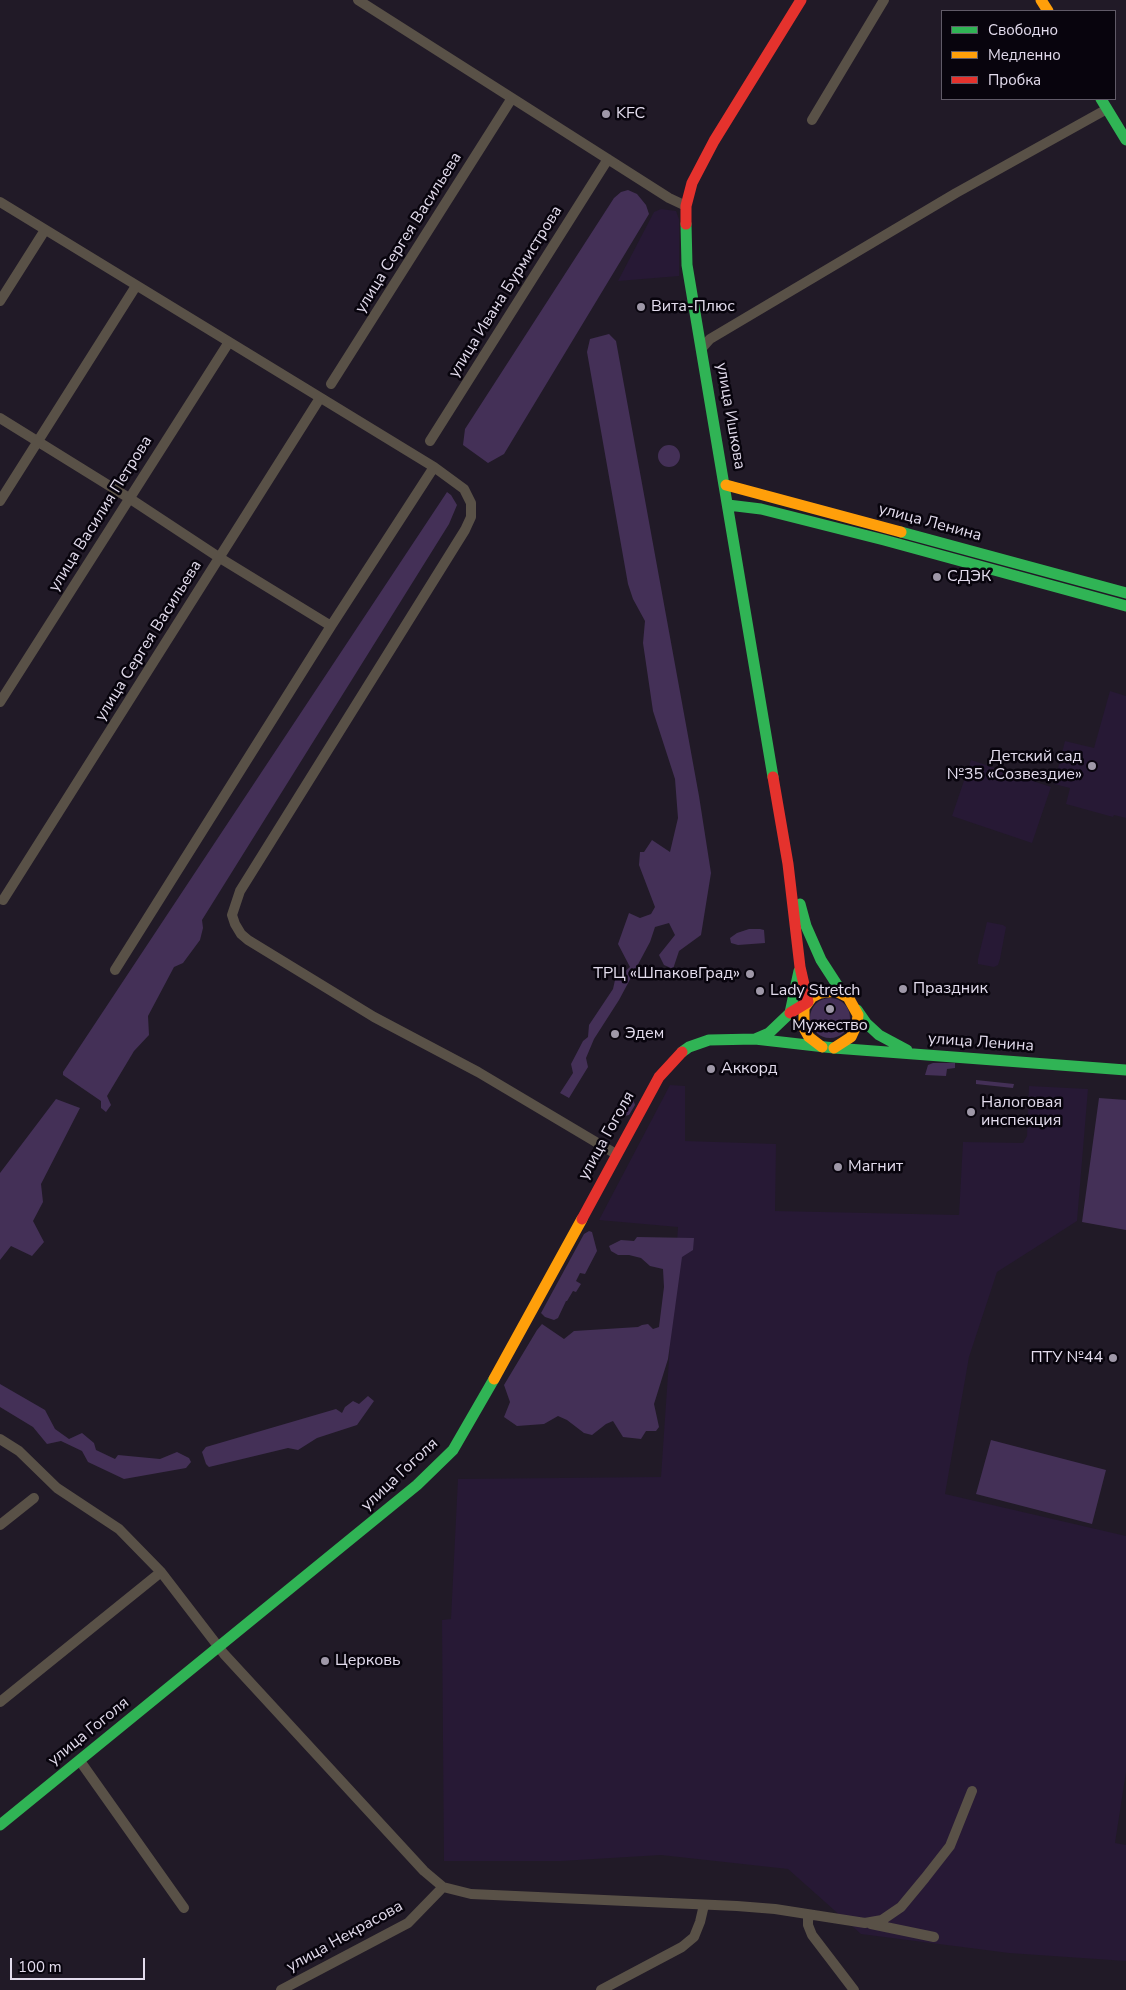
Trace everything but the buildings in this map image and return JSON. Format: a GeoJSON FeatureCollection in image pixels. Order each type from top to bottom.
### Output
{"type":"FeatureCollection","features":[{"type":"Feature","properties":{"kind":"street"},"geometry":{"type":"LineString","coordinates":[[358,0],[669,198],[686,206]]}},
{"type":"Feature","properties":{"kind":"street","name":"улица Ишкова"},"geometry":{"type":"LineString","coordinates":[[801,0],[714,141],[692,183],[686,206],[687,265],[726,485],[788,864],[800,967],[808,1002]]}},
{"type":"Feature","properties":{"kind":"street"},"geometry":{"type":"LineString","coordinates":[[812,120],[884,0]]}},
{"type":"Feature","properties":{"kind":"street","name":"улица Сергея Васильева"},"geometry":{"type":"LineString","coordinates":[[331,384],[512,98]]}},
{"type":"Feature","properties":{"kind":"street"},"geometry":{"type":"LineString","coordinates":[[702,348],[710,339],[1104,104],[1126,140]]}},
{"type":"Feature","properties":{"kind":"street","name":"улица Ивана Бурмистрова"},"geometry":{"type":"LineString","coordinates":[[430,441],[608,159]]}},
{"type":"Feature","properties":{"kind":"street"},"geometry":{"type":"LineString","coordinates":[[0,202],[434,467],[464,489],[471,502],[471,517],[240,891],[232,915],[241,934],[248,940],[374,1017],[478,1072],[616,1154]]}},
{"type":"Feature","properties":{"kind":"street"},"geometry":{"type":"LineString","coordinates":[[0,301],[45,230]]}},
{"type":"Feature","properties":{"kind":"street"},"geometry":{"type":"LineString","coordinates":[[0,501],[136,286]]}},
{"type":"Feature","properties":{"kind":"street","name":"улица Василия Петрова"},"geometry":{"type":"LineString","coordinates":[[0,702],[229,342]]}},
{"type":"Feature","properties":{"kind":"street","name":"улица Сергея Васильева"},"geometry":{"type":"LineString","coordinates":[[3,900],[320,398]]}},
{"type":"Feature","properties":{"kind":"street"},"geometry":{"type":"LineString","coordinates":[[0,418],[331,626]]}},
{"type":"Feature","properties":{"kind":"street"},"geometry":{"type":"LineString","coordinates":[[115,970],[331,626],[434,467]]}},
{"type":"Feature","properties":{"kind":"street","name":"улица Ленина"},"geometry":{"type":"LineString","coordinates":[[726,485],[1126,593]]}},
{"type":"Feature","properties":{"kind":"street","name":"улица Ленина"},"geometry":{"type":"LineString","coordinates":[[728,505],[761,509],[884,540],[1126,606]]}},
{"type":"Feature","properties":{"kind":"street","name":"улица Ишкова"},"geometry":{"type":"LineString","coordinates":[[788,864],[810,934],[821,960],[843,994]]}},
{"type":"Feature","properties":{"kind":"street"},"geometry":{"type":"LineString","coordinates":[[790,1013],[800,967]]}},
{"type":"Feature","properties":{"kind":"street"},"geometry":{"type":"LineString","coordinates":[[857,1010],[857,1024],[848,1040],[828,1047],[809,1037],[804,1028],[802,1015],[808,1002],[820,993],[836,991],[843,994],[854,1005],[866,1023],[879,1035],[918,1054]]}},
{"type":"Feature","properties":{"kind":"street","name":"улица Гоголя"},"geometry":{"type":"LineString","coordinates":[[755,1039],[769,1033],[790,1013],[808,1002]]}},
{"type":"Feature","properties":{"kind":"street","name":"улица Гоголя"},"geometry":{"type":"LineString","coordinates":[[0,1825],[376,1521],[453,1450],[484,1397],[659,1077],[678,1054],[690,1046],[709,1040],[755,1039],[828,1047]]}},
{"type":"Feature","properties":{"kind":"street","name":"улица Ленина"},"geometry":{"type":"LineString","coordinates":[[828,1047],[1126,1070]]}},
{"type":"Feature","properties":{"kind":"street"},"geometry":{"type":"LineString","coordinates":[[0,1440],[19,1451],[57,1488],[119,1529],[161,1572],[219,1648],[424,1871],[443,1887],[471,1894],[775,1909],[866,1923],[934,1937]]}},
{"type":"Feature","properties":{"kind":"street"},"geometry":{"type":"LineString","coordinates":[[0,1525],[34,1498]]}},
{"type":"Feature","properties":{"kind":"street"},"geometry":{"type":"LineString","coordinates":[[0,1702],[161,1572]]}},
{"type":"Feature","properties":{"kind":"street"},"geometry":{"type":"LineString","coordinates":[[80,1761],[184,1908]]}},
{"type":"Feature","properties":{"kind":"street"},"geometry":{"type":"LineString","coordinates":[[866,1923],[882,1920],[901,1907],[925,1878],[950,1846],[972,1791]]}},
{"type":"Feature","properties":{"kind":"street","name":"улица Некрасова"},"geometry":{"type":"LineString","coordinates":[[281,1990],[408,1923],[443,1887]]}},
{"type":"Feature","properties":{"kind":"street"},"geometry":{"type":"LineString","coordinates":[[601,1990],[682,1946],[694,1936],[704,1905]]}},
{"type":"Feature","properties":{"kind":"street"},"geometry":{"type":"LineString","coordinates":[[808,1915],[808,1925],[812,1935],[854,1990]]}},
{"type":"Feature","properties":{"kind":"shaded area"},"geometry":{"type":"Polygon","coordinates":[[[628,190],[637,194],[646,205],[649,214],[504,454],[488,463],[463,445],[465,429],[614,198],[621,192],[628,190]]]}},
{"type":"Feature","properties":{"kind":"shaded area"},"geometry":{"type":"Polygon","coordinates":[[[661,209],[676,211],[679,219],[679,276],[618,281],[654,212],[661,209]]]}},
{"type":"Feature","properties":{"kind":"shaded area"},"geometry":{"type":"Polygon","coordinates":[[[609,334],[616,341],[699,796],[711,873],[701,935],[679,951],[673,969],[664,965],[659,955],[675,935],[669,923],[655,927],[650,942],[619,1000],[594,1039],[586,1058],[588,1067],[569,1098],[560,1093],[573,1073],[571,1064],[583,1041],[588,1037],[589,1025],[613,989],[615,980],[630,967],[618,944],[629,913],[640,918],[651,914],[655,907],[639,865],[640,852],[644,852],[652,840],[670,852],[678,818],[675,779],[653,711],[643,643],[645,621],[633,599],[628,584],[587,352],[590,339],[609,334]]]}},
{"type":"Feature","properties":{"kind":"shaded area"},"geometry":{"type":"Polygon","coordinates":[[[669,445],[677,448],[680,456],[677,464],[669,467],[661,464],[658,456],[661,448],[669,445]]]}},
{"type":"Feature","properties":{"kind":"shaded area"},"geometry":{"type":"Polygon","coordinates":[[[447,492],[457,505],[449,524],[202,920],[203,928],[200,940],[183,963],[174,967],[148,1016],[149,1035],[134,1051],[107,1096],[111,1105],[106,1112],[101,1108],[101,1101],[63,1075],[63,1072],[447,492]]]}},
{"type":"Feature","properties":{"kind":"shaded area","name":"Детский сад №35 «Созвездие»"},"geometry":{"type":"Polygon","coordinates":[[[1110,691],[1126,696],[1126,818],[1114,815],[1113,817],[1066,804],[1070,788],[1054,784],[1065,741],[1094,748],[1110,691]]]}},
{"type":"Feature","properties":{"kind":"shaded area"},"geometry":{"type":"Polygon","coordinates":[[[971,760],[1051,787],[1032,843],[952,816],[971,760]]]}},
{"type":"Feature","properties":{"kind":"shaded area"},"geometry":{"type":"Polygon","coordinates":[[[987,922],[1006,927],[1000,959],[998,965],[994,967],[978,964],[987,922]]]}},
{"type":"Feature","properties":{"kind":"shaded area"},"geometry":{"type":"Polygon","coordinates":[[[749,929],[764,930],[765,943],[738,945],[731,943],[730,938],[737,933],[749,929]]]}},
{"type":"Feature","properties":{"kind":"shaded area"},"geometry":{"type":"Polygon","coordinates":[[[834,998],[841,1001],[847,1007],[850,1018],[849,1026],[841,1035],[834,1038],[826,1038],[819,1035],[811,1026],[810,1014],[813,1007],[822,999],[834,998]]]}},
{"type":"Feature","properties":{"kind":"shaded area"},"geometry":{"type":"Polygon","coordinates":[[[933,1063],[955,1063],[955,1068],[947,1069],[946,1076],[925,1075],[928,1065],[933,1063]]]}},
{"type":"Feature","properties":{"kind":"shaded area"},"geometry":{"type":"Polygon","coordinates":[[[976,1080],[1014,1084],[1013,1088],[976,1084],[976,1080]]]}},
{"type":"Feature","properties":{"kind":"shaded area"},"geometry":{"type":"Polygon","coordinates":[[[670,1085],[685,1086],[685,1141],[776,1144],[775,1211],[959,1215],[963,1142],[1023,1143],[1027,1136],[1029,1086],[1088,1089],[1077,1221],[997,1272],[969,1357],[945,1494],[1126,1536],[1126,1772],[1115,1843],[1126,1845],[1126,1961],[1009,1953],[861,1934],[788,1869],[661,1855],[561,1861],[444,1861],[442,1620],[451,1619],[458,1479],[661,1477],[678,1227],[599,1220],[670,1085]]]}},
{"type":"Feature","properties":{"kind":"shaded area"},"geometry":{"type":"Polygon","coordinates":[[[626,1097],[633,1099],[635,1105],[629,1115],[620,1117],[614,1111],[622,1099],[626,1097]]]}},
{"type":"Feature","properties":{"kind":"shaded area"},"geometry":{"type":"Polygon","coordinates":[[[1099,1098],[1126,1100],[1126,1230],[1082,1222],[1099,1098]]]}},
{"type":"Feature","properties":{"kind":"shaded area"},"geometry":{"type":"Polygon","coordinates":[[[56,1099],[80,1108],[41,1184],[43,1202],[33,1221],[44,1242],[32,1256],[11,1246],[0,1260],[0,1173],[56,1099]]]}},
{"type":"Feature","properties":{"kind":"shaded area"},"geometry":{"type":"Polygon","coordinates":[[[589,1231],[592,1232],[597,1251],[585,1274],[580,1273],[576,1281],[581,1284],[576,1292],[573,1291],[566,1301],[558,1318],[554,1320],[545,1317],[541,1313],[584,1234],[589,1231]]]}},
{"type":"Feature","properties":{"kind":"shaded area"},"geometry":{"type":"Polygon","coordinates":[[[637,1237],[694,1238],[693,1250],[682,1257],[668,1359],[654,1404],[659,1427],[656,1431],[646,1431],[641,1439],[623,1437],[613,1421],[592,1435],[584,1433],[567,1420],[558,1416],[544,1424],[517,1426],[504,1417],[510,1402],[504,1385],[542,1324],[564,1339],[574,1331],[638,1327],[648,1324],[653,1329],[659,1327],[664,1287],[663,1269],[650,1266],[641,1258],[618,1255],[611,1251],[609,1246],[621,1240],[634,1241],[637,1237]]]}},
{"type":"Feature","properties":{"kind":"shaded area"},"geometry":{"type":"Polygon","coordinates":[[[0,1384],[45,1410],[55,1429],[69,1439],[82,1433],[94,1443],[96,1450],[115,1459],[118,1455],[160,1459],[177,1452],[189,1458],[191,1462],[186,1468],[124,1479],[88,1462],[82,1451],[61,1441],[47,1444],[33,1427],[0,1407],[0,1384]]]}},
{"type":"Feature","properties":{"kind":"shaded area"},"geometry":{"type":"Polygon","coordinates":[[[368,1396],[374,1401],[357,1425],[317,1438],[298,1450],[288,1448],[209,1467],[206,1464],[202,1452],[206,1447],[336,1409],[342,1413],[345,1407],[353,1401],[359,1404],[368,1396]]]}},
{"type":"Feature","properties":{"kind":"shaded area"},"geometry":{"type":"Polygon","coordinates":[[[991,1440],[1106,1470],[1092,1524],[976,1494],[991,1440]]]}},
{"type":"Feature","properties":{"kind":"traffic: fast"},"geometry":{"type":"LineString","coordinates":[[1102,100],[1126,140]]}},
{"type":"Feature","properties":{"kind":"traffic: fast"},"geometry":{"type":"LineString","coordinates":[[686,224],[687,265],[773,777]]}},
{"type":"Feature","properties":{"kind":"traffic: fast"},"geometry":{"type":"LineString","coordinates":[[728,505],[761,509],[884,540],[1126,606]]}},
{"type":"Feature","properties":{"kind":"traffic: fast"},"geometry":{"type":"LineString","coordinates":[[901,532],[1126,593]]}},
{"type":"Feature","properties":{"kind":"traffic: fast"},"geometry":{"type":"LineString","coordinates":[[800,904],[806,926],[821,960],[843,994]]}},
{"type":"Feature","properties":{"kind":"traffic: fast"},"geometry":{"type":"LineString","coordinates":[[755,1039],[769,1033],[790,1013],[799,971]]}},
{"type":"Feature","properties":{"kind":"traffic: fast"},"geometry":{"type":"LineString","coordinates":[[857,1010],[866,1023],[879,1035],[907,1050]]}},
{"type":"Feature","properties":{"kind":"traffic: fast"},"geometry":{"type":"LineString","coordinates":[[682,1052],[689,1047],[709,1040],[755,1039],[834,1048],[1126,1070]]}},
{"type":"Feature","properties":{"kind":"traffic: fast"},"geometry":{"type":"LineString","coordinates":[[0,1825],[417,1485],[453,1450],[494,1379]]}},
{"type":"Feature","properties":{"kind":"traffic: slow"},"geometry":{"type":"LineString","coordinates":[[1041,0],[1047,10]]}},
{"type":"Feature","properties":{"kind":"traffic: slow"},"geometry":{"type":"LineString","coordinates":[[726,485],[901,532]]}},
{"type":"Feature","properties":{"kind":"traffic: slow"},"geometry":{"type":"LineString","coordinates":[[822,1047],[809,1037],[804,1028],[804,1008],[812,997],[820,993],[836,991],[848,997],[858,1015],[857,1024],[851,1037],[834,1048]]}},
{"type":"Feature","properties":{"kind":"traffic: slow"},"geometry":{"type":"LineString","coordinates":[[494,1379],[582,1219]]}},
{"type":"Feature","properties":{"kind":"traffic: jam"},"geometry":{"type":"LineString","coordinates":[[686,224],[686,206],[692,183],[714,141],[801,0]]}},
{"type":"Feature","properties":{"kind":"traffic: jam"},"geometry":{"type":"LineString","coordinates":[[773,777],[788,864],[800,967],[808,1002],[790,1013]]}},
{"type":"Feature","properties":{"kind":"traffic: jam"},"geometry":{"type":"LineString","coordinates":[[582,1219],[659,1077],[682,1052]]}},
{"type":"Feature","properties":{"kind":"place","name":"KFC"},"geometry":{"type":"Point","coordinates":[606,114]}},
{"type":"Feature","properties":{"kind":"place","name":"Вита-Плюс"},"geometry":{"type":"Point","coordinates":[641,307]}},
{"type":"Feature","properties":{"kind":"place","name":"СДЭК"},"geometry":{"type":"Point","coordinates":[937,577]}},
{"type":"Feature","properties":{"kind":"place","name":"Детский сад №35 «Созвездие»"},"geometry":{"type":"Point","coordinates":[1092,766]}},
{"type":"Feature","properties":{"kind":"place","name":"ТРЦ «ШпаковГрад»"},"geometry":{"type":"Point","coordinates":[750,974]}},
{"type":"Feature","properties":{"kind":"place","name":"Праздник"},"geometry":{"type":"Point","coordinates":[903,989]}},
{"type":"Feature","properties":{"kind":"place","name":"Lady Stretch"},"geometry":{"type":"Point","coordinates":[760,991]}},
{"type":"Feature","properties":{"kind":"place","name":"Мужество"},"geometry":{"type":"Point","coordinates":[830,1009]}},
{"type":"Feature","properties":{"kind":"place","name":"Эдем"},"geometry":{"type":"Point","coordinates":[615,1034]}},
{"type":"Feature","properties":{"kind":"place","name":"Аккорд"},"geometry":{"type":"Point","coordinates":[711,1069]}},
{"type":"Feature","properties":{"kind":"place","name":"Налоговая инспекция"},"geometry":{"type":"Point","coordinates":[971,1112]}},
{"type":"Feature","properties":{"kind":"place","name":"Магнит"},"geometry":{"type":"Point","coordinates":[838,1167]}},
{"type":"Feature","properties":{"kind":"place","name":"ПТУ №44"},"geometry":{"type":"Point","coordinates":[1113,1358]}},
{"type":"Feature","properties":{"kind":"place","name":"Церковь"},"geometry":{"type":"Point","coordinates":[325,1661]}}]}
